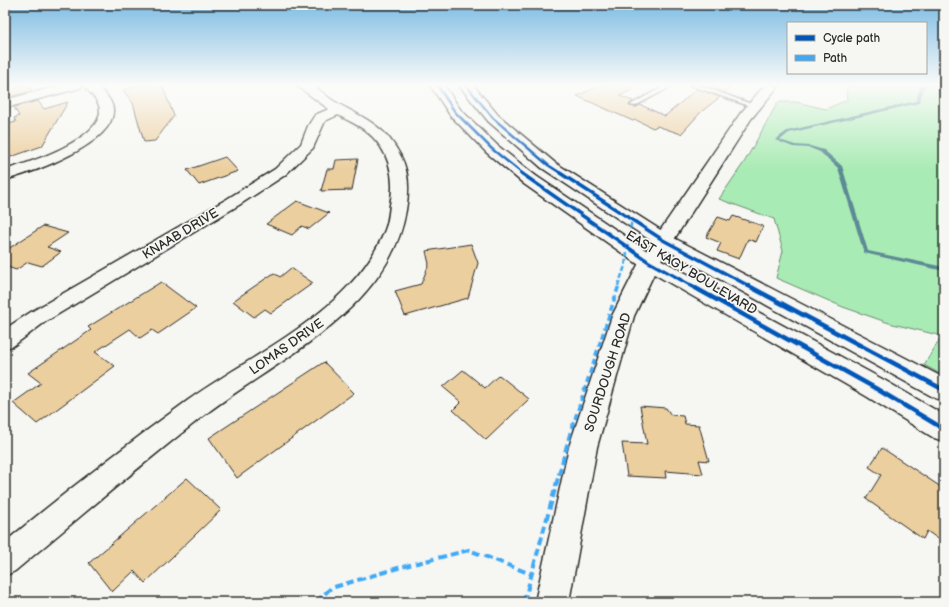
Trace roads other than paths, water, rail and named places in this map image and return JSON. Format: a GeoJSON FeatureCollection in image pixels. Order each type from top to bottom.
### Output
{"type":"FeatureCollection","features":[{"type":"Feature","properties":{"kind":"main road","name":"EAST KAGY BOULEVARD"},"geometry":{"type":"LineString","coordinates":[[457,113],[492,149],[530,180],[656,251],[875,388],[944,429]]}},
{"type":"Feature","properties":{"kind":"main road","name":"EAST KAGY BOULEVARD"},"geometry":{"type":"LineString","coordinates":[[490,113],[548,165],[656,251],[944,390]]}},
{"type":"Feature","properties":{"kind":"main road","name":"SOURDOUGH ROAD"},"geometry":{"type":"LineString","coordinates":[[552,602],[583,447],[623,316],[656,251],[749,113]]}},
{"type":"Feature","properties":{"kind":"street"},"geometry":{"type":"LineString","coordinates":[[5,175],[51,160],[70,150],[89,137],[101,126],[106,118],[107,113]]}},
{"type":"Feature","properties":{"kind":"street","name":"KNAAB DRIVE"},"geometry":{"type":"LineString","coordinates":[[5,340],[38,316],[233,202],[280,172],[308,145],[315,126],[320,118],[331,113]]}},
{"type":"Feature","properties":{"kind":"street","name":"LOMAS DRIVE"},"geometry":{"type":"LineString","coordinates":[[5,561],[115,469],[222,390],[295,343],[338,308],[368,275],[381,256],[396,224],[400,208],[401,179],[390,151],[377,134],[368,126],[344,113]]}},
{"type":"Feature","properties":{"kind":"waterway"},"geometry":{"type":"LineString","coordinates":[[869,113],[788,132],[777,140],[795,146],[810,147],[822,151],[840,167],[866,252],[944,269]]}}]}
